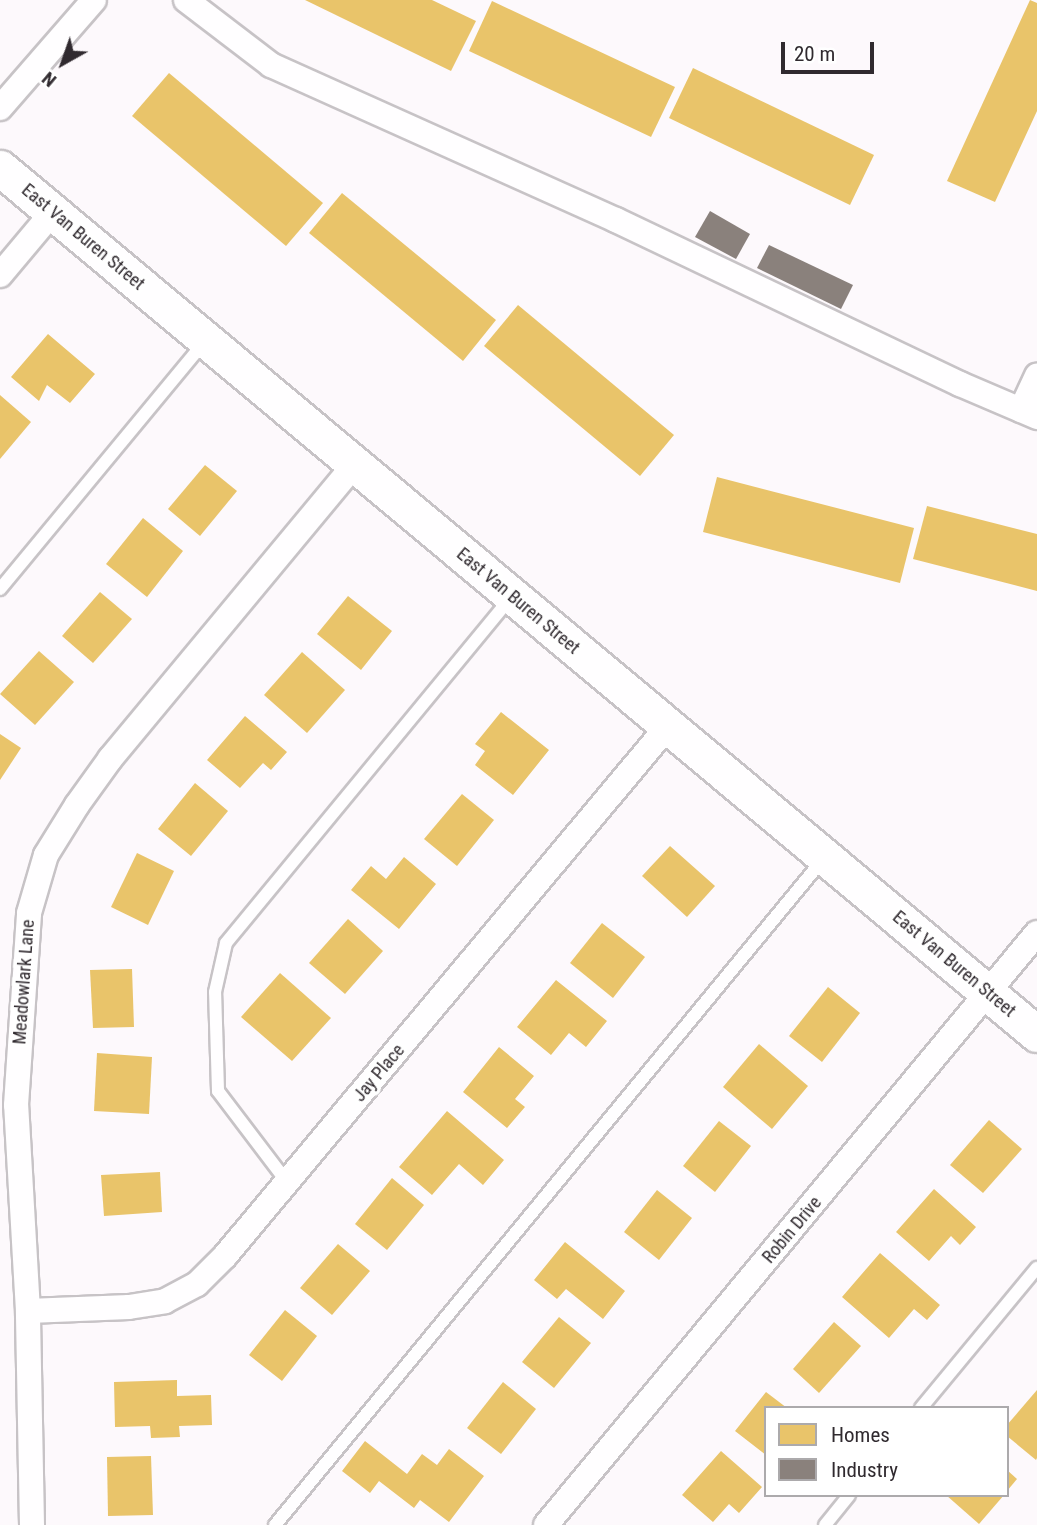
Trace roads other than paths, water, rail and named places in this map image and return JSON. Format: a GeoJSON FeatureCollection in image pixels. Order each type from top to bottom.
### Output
{"type":"FeatureCollection","features":[{"type":"Feature","properties":{"kind":"street"},"geometry":{"type":"LineString","coordinates":[[0,108],[94,0]]}},
{"type":"Feature","properties":{"kind":"street"},"geometry":{"type":"LineString","coordinates":[[186,0],[271,65],[615,220],[1029,414],[1037,375]]}},
{"type":"Feature","properties":{"kind":"street","name":"East Van Buren Street"},"geometry":{"type":"LineString","coordinates":[[0,167],[1037,1034]]}},
{"type":"Feature","properties":{"kind":"street"},"geometry":{"type":"LineString","coordinates":[[0,275],[52,213]]}},
{"type":"Feature","properties":{"kind":"street","name":"Meadowlark Lane"},"geometry":{"type":"LineString","coordinates":[[32,1525],[28,1311],[8,1105],[29,913],[46,855],[76,805],[110,759],[355,464]]}},
{"type":"Feature","properties":{"kind":"street","name":"Jay Place"},"geometry":{"type":"LineString","coordinates":[[28,1311],[129,1307],[165,1301],[197,1284],[287,1182],[668,726]]}},
{"type":"Feature","properties":{"kind":"street","name":"Robin Drive"},"geometry":{"type":"LineString","coordinates":[[546,1525],[1037,933]]}},
{"type":"Feature","properties":{"kind":"lane"},"geometry":{"type":"LineString","coordinates":[[0,589],[207,339]]}},
{"type":"Feature","properties":{"kind":"lane"},"geometry":{"type":"LineString","coordinates":[[287,1182],[218,1091],[215,992],[226,943],[512,596]]}},
{"type":"Feature","properties":{"kind":"lane"},"geometry":{"type":"LineString","coordinates":[[275,1525],[825,857]]}},
{"type":"Feature","properties":{"kind":"lane"},"geometry":{"type":"LineString","coordinates":[[923,1406],[1037,1268]]}},
{"type":"Feature","properties":{"kind":"lane"},"geometry":{"type":"LineString","coordinates":[[825,1525],[847,1497]]}}]}
